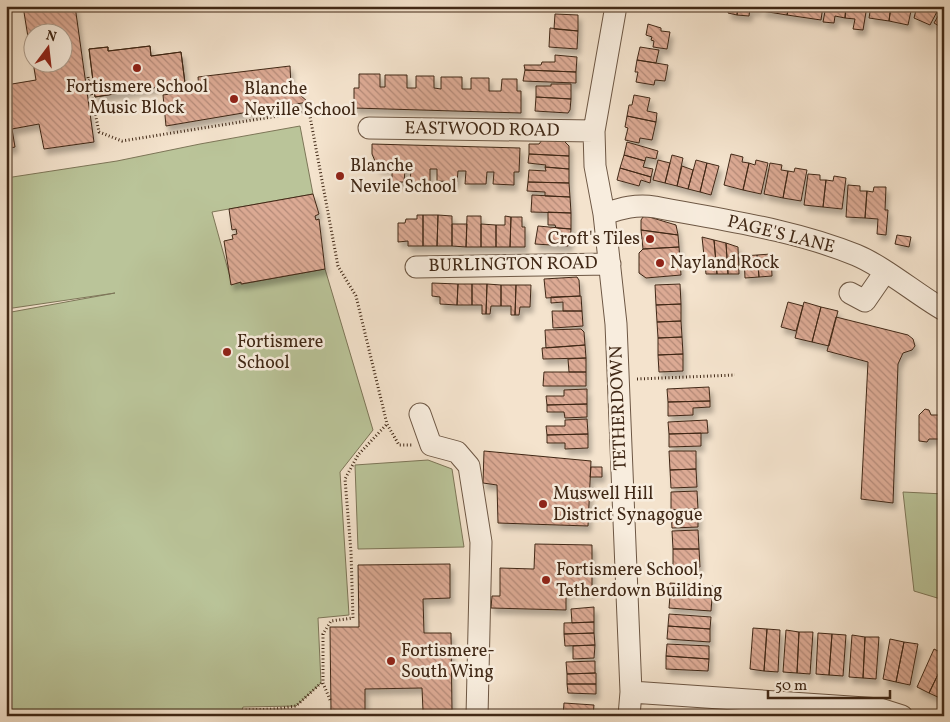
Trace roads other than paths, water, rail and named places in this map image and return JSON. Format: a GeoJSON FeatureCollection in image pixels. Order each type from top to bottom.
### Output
{"type":"FeatureCollection","features":[{"type":"Feature","properties":{"kind":"street","name":"TETHERDOWN"},"geometry":{"type":"LineString","coordinates":[[616,6],[594,131],[595,166],[604,214],[616,324],[631,692],[629,716]]}},
{"type":"Feature","properties":{"kind":"street","name":"EASTWOOD ROAD"},"geometry":{"type":"LineString","coordinates":[[369,128],[594,131]]}},
{"type":"Feature","properties":{"kind":"street","name":"PAGE'S LANE"},"geometry":{"type":"LineString","coordinates":[[604,214],[624,207],[640,205],[781,232],[825,244],[858,256],[944,310]]}},
{"type":"Feature","properties":{"kind":"street","name":"BURLINGTON ROAD"},"geometry":{"type":"LineString","coordinates":[[416,266],[610,264]]}},
{"type":"Feature","properties":{"kind":"street"},"geometry":{"type":"LineString","coordinates":[[850,293],[865,300],[885,272]]}},
{"type":"Feature","properties":{"kind":"street"},"geometry":{"type":"LineString","coordinates":[[420,414],[431,445],[457,452],[469,466],[481,542],[478,716]]}},
{"type":"Feature","properties":{"kind":"street"},"geometry":{"type":"LineString","coordinates":[[631,692],[880,709],[902,716]]}},
{"type":"Feature","properties":{"kind":"place","name":"Fortismere School Music Block"},"geometry":{"type":"Point","coordinates":[137,68]}},
{"type":"Feature","properties":{"kind":"place","name":"Blanche Neville School"},"geometry":{"type":"Point","coordinates":[234,99]}},
{"type":"Feature","properties":{"kind":"place","name":"Blanche Nevile School"},"geometry":{"type":"Point","coordinates":[340,176]}},
{"type":"Feature","properties":{"kind":"place","name":"Croft's Tiles"},"geometry":{"type":"Point","coordinates":[650,239]}},
{"type":"Feature","properties":{"kind":"place","name":"Nayland Rock"},"geometry":{"type":"Point","coordinates":[660,263]}},
{"type":"Feature","properties":{"kind":"place","name":"Fortismere School"},"geometry":{"type":"Point","coordinates":[227,352]}},
{"type":"Feature","properties":{"kind":"place","name":"Muswell Hill District Synagogue"},"geometry":{"type":"Point","coordinates":[543,504]}},
{"type":"Feature","properties":{"kind":"place","name":"Fortismere School, Tetherdown Building"},"geometry":{"type":"Point","coordinates":[546,580]}},
{"type":"Feature","properties":{"kind":"place","name":"Fortismere- South Wing"},"geometry":{"type":"Point","coordinates":[391,661]}}]}
